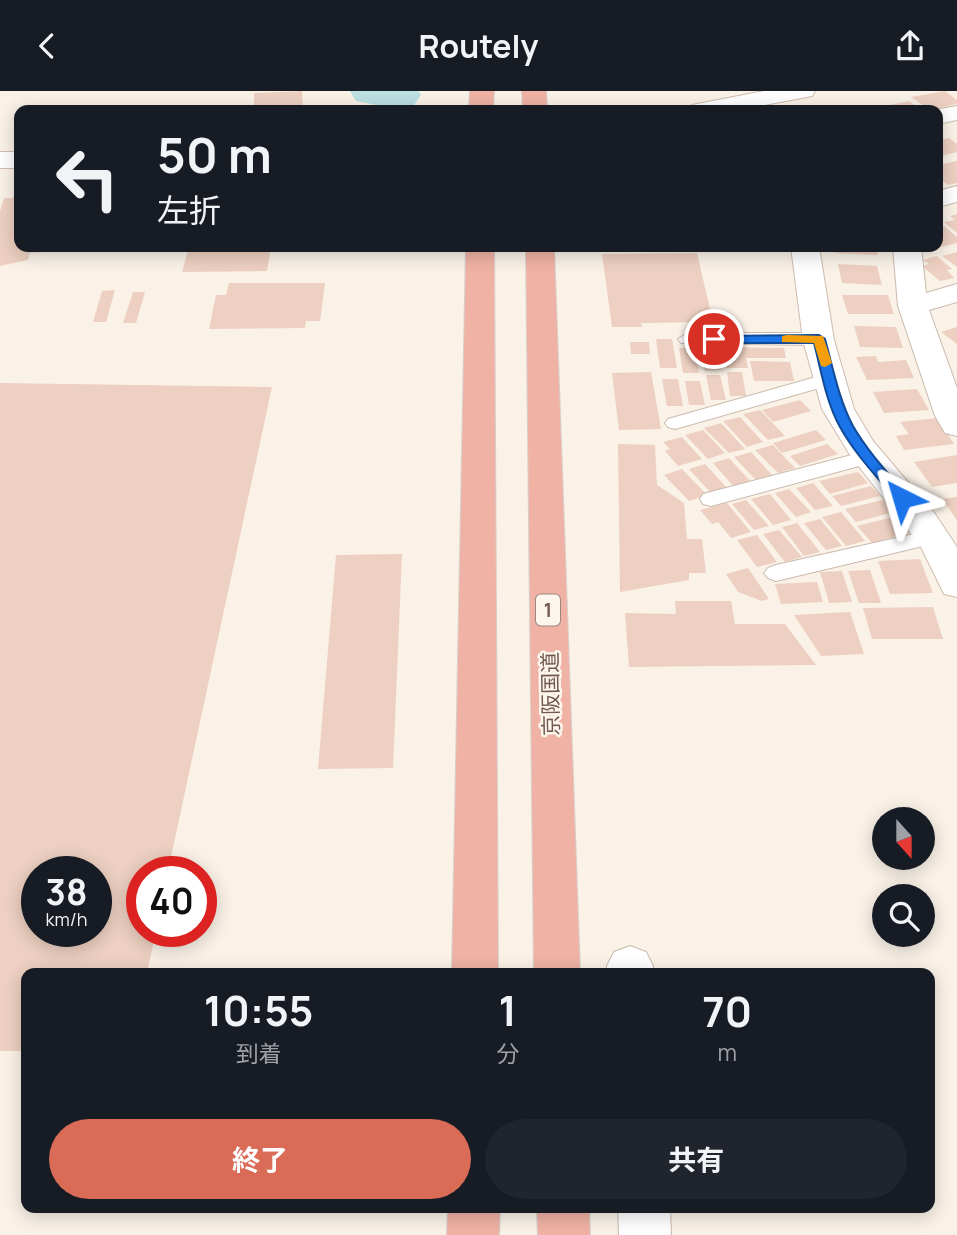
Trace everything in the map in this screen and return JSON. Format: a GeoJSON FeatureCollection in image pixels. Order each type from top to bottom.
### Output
{"type":"FeatureCollection","features":[{"type":"Feature","properties":{"kind":"highway"},"geometry":{"type":"LineString","coordinates":[[475,968],[481,252]]}},
{"type":"Feature","properties":{"kind":"highway","name":"京阪国道"},"geometry":{"type":"LineString","coordinates":[[540,252],[557,968]]}},
{"type":"Feature","properties":{"kind":"highway"},"geometry":{"type":"LineString","coordinates":[[473,1235],[474,1213]]}},
{"type":"Feature","properties":{"kind":"highway"},"geometry":{"type":"LineString","coordinates":[[563,1213],[564,1235]]}},
{"type":"Feature","properties":{"kind":"street"},"geometry":{"type":"LineString","coordinates":[[744,105],[803,98]]}},
{"type":"Feature","properties":{"kind":"street"},"geometry":{"type":"LineString","coordinates":[[806,252],[819,339],[846,425],[867,457],[949,562]]}},
{"type":"Feature","properties":{"kind":"street"},"geometry":{"type":"LineString","coordinates":[[909,252],[914,306],[955,419]]}},
{"type":"Feature","properties":{"kind":"street"},"geometry":{"type":"LineString","coordinates":[[914,306],[957,293]]}},
{"type":"Feature","properties":{"kind":"street"},"geometry":{"type":"LineString","coordinates":[[644,1213],[645,1235]]}},
{"type":"Feature","properties":{"kind":"lane"},"geometry":{"type":"LineString","coordinates":[[688,339],[819,339]]}},
{"type":"Feature","properties":{"kind":"lane"},"geometry":{"type":"LineString","coordinates":[[675,423],[830,379]]}},
{"type":"Feature","properties":{"kind":"lane"},"geometry":{"type":"LineString","coordinates":[[711,499],[867,457]]}},
{"type":"Feature","properties":{"kind":"lane"},"geometry":{"type":"LineString","coordinates":[[776,573],[949,562]]}},
{"type":"Feature","properties":{"kind":"building"},"geometry":{"type":"Polygon","coordinates":[[[302,91],[303,105],[254,105],[254,93],[302,91]]]}},
{"type":"Feature","properties":{"kind":"building"},"geometry":{"type":"Polygon","coordinates":[[[945,91],[957,100],[957,104],[943,107],[923,105],[911,97],[945,91]]]}},
{"type":"Feature","properties":{"kind":"building"},"geometry":{"type":"Polygon","coordinates":[[[909,101],[914,105],[890,105],[909,101]]]}},
{"type":"Feature","properties":{"kind":"building"},"geometry":{"type":"Polygon","coordinates":[[[949,138],[957,144],[957,152],[943,156],[943,139],[949,138]]]}},
{"type":"Feature","properties":{"kind":"building"},"geometry":{"type":"Polygon","coordinates":[[[957,161],[957,183],[948,185],[943,182],[943,164],[957,161]]]}},
{"type":"Feature","properties":{"kind":"building"},"geometry":{"type":"Polygon","coordinates":[[[14,195],[14,252],[46,252],[30,253],[28,260],[0,266],[0,211],[4,198],[13,198],[14,195]]]}},
{"type":"Feature","properties":{"kind":"building"},"geometry":{"type":"Polygon","coordinates":[[[957,214],[957,233],[944,222],[955,220],[950,216],[957,214]]]}},
{"type":"Feature","properties":{"kind":"building"},"geometry":{"type":"Polygon","coordinates":[[[943,226],[957,237],[957,243],[943,247],[943,226]]]}},
{"type":"Feature","properties":{"kind":"building"},"geometry":{"type":"Polygon","coordinates":[[[188,252],[270,252],[267,271],[182,272],[188,252]]]}},
{"type":"Feature","properties":{"kind":"building"},"geometry":{"type":"Polygon","coordinates":[[[878,252],[878,255],[835,253],[878,252]]]}},
{"type":"Feature","properties":{"kind":"building"},"geometry":{"type":"Polygon","coordinates":[[[957,252],[957,267],[942,256],[957,252]]]}},
{"type":"Feature","properties":{"kind":"building"},"geometry":{"type":"Polygon","coordinates":[[[697,253],[713,322],[641,323],[642,327],[612,327],[602,254],[697,253]]]}},
{"type":"Feature","properties":{"kind":"building"},"geometry":{"type":"Polygon","coordinates":[[[937,256],[952,269],[947,270],[954,278],[940,281],[922,266],[929,264],[923,260],[937,256]]]}},
{"type":"Feature","properties":{"kind":"building"},"geometry":{"type":"Polygon","coordinates":[[[838,264],[877,266],[882,285],[842,283],[838,264]]]}},
{"type":"Feature","properties":{"kind":"building"},"geometry":{"type":"Polygon","coordinates":[[[229,283],[325,283],[320,321],[306,321],[305,328],[209,329],[216,295],[226,295],[229,283]]]}},
{"type":"Feature","properties":{"kind":"building"},"geometry":{"type":"Polygon","coordinates":[[[115,290],[106,322],[93,322],[102,291],[115,290]]]}},
{"type":"Feature","properties":{"kind":"building"},"geometry":{"type":"Polygon","coordinates":[[[133,292],[145,292],[136,323],[123,323],[133,292]]]}},
{"type":"Feature","properties":{"kind":"building"},"geometry":{"type":"Polygon","coordinates":[[[842,295],[888,295],[894,314],[848,314],[842,295]]]}},
{"type":"Feature","properties":{"kind":"building"},"geometry":{"type":"Polygon","coordinates":[[[854,326],[896,327],[903,348],[860,347],[854,326]]]}},
{"type":"Feature","properties":{"kind":"building"},"geometry":{"type":"Polygon","coordinates":[[[957,327],[957,344],[941,332],[957,327]]]}},
{"type":"Feature","properties":{"kind":"building"},"geometry":{"type":"Polygon","coordinates":[[[656,339],[672,339],[677,368],[660,368],[656,339]]]}},
{"type":"Feature","properties":{"kind":"building"},"geometry":{"type":"Polygon","coordinates":[[[630,342],[649,342],[650,354],[631,354],[630,342]]]}},
{"type":"Feature","properties":{"kind":"building"},"geometry":{"type":"Polygon","coordinates":[[[722,347],[784,348],[786,358],[746,358],[748,368],[726,368],[722,347]]]}},
{"type":"Feature","properties":{"kind":"building"},"geometry":{"type":"Polygon","coordinates":[[[679,348],[695,348],[699,373],[683,373],[679,348]]]}},
{"type":"Feature","properties":{"kind":"building"},"geometry":{"type":"Polygon","coordinates":[[[700,348],[716,348],[721,370],[705,371],[700,348]]]}},
{"type":"Feature","properties":{"kind":"building"},"geometry":{"type":"Polygon","coordinates":[[[876,356],[878,362],[906,360],[914,378],[867,380],[856,357],[876,356]]]}},
{"type":"Feature","properties":{"kind":"building"},"geometry":{"type":"Polygon","coordinates":[[[750,361],[790,362],[794,381],[754,381],[750,361]]]}},
{"type":"Feature","properties":{"kind":"building"},"geometry":{"type":"Polygon","coordinates":[[[651,372],[661,429],[619,430],[612,373],[651,372]]]}},
{"type":"Feature","properties":{"kind":"building"},"geometry":{"type":"Polygon","coordinates":[[[727,372],[742,372],[746,396],[730,396],[727,372]]]}},
{"type":"Feature","properties":{"kind":"building"},"geometry":{"type":"Polygon","coordinates":[[[706,375],[720,375],[726,400],[711,400],[706,375]]]}},
{"type":"Feature","properties":{"kind":"building"},"geometry":{"type":"Polygon","coordinates":[[[662,379],[678,379],[683,406],[667,406],[662,379]]]}},
{"type":"Feature","properties":{"kind":"building"},"geometry":{"type":"Polygon","coordinates":[[[685,381],[700,381],[705,405],[689,405],[685,381]]]}},
{"type":"Feature","properties":{"kind":"building"},"geometry":{"type":"Polygon","coordinates":[[[0,383],[272,387],[171,856],[126,856],[126,947],[153,947],[148,968],[21,968],[21,1051],[0,1051],[0,383]]]}},
{"type":"Feature","properties":{"kind":"building"},"geometry":{"type":"Polygon","coordinates":[[[917,389],[929,410],[884,413],[873,392],[917,389]]]}},
{"type":"Feature","properties":{"kind":"building"},"geometry":{"type":"Polygon","coordinates":[[[800,400],[811,411],[773,422],[762,410],[800,400]]]}},
{"type":"Feature","properties":{"kind":"building"},"geometry":{"type":"Polygon","coordinates":[[[760,410],[785,436],[768,440],[743,414],[760,410]]]}},
{"type":"Feature","properties":{"kind":"building"},"geometry":{"type":"Polygon","coordinates":[[[740,417],[763,442],[747,447],[723,421],[740,417]]]}},
{"type":"Feature","properties":{"kind":"building"},"geometry":{"type":"Polygon","coordinates":[[[938,418],[954,444],[904,450],[896,436],[909,434],[900,422],[938,418]]]}},
{"type":"Feature","properties":{"kind":"building"},"geometry":{"type":"Polygon","coordinates":[[[721,423],[745,449],[729,453],[704,428],[721,423]]]}},
{"type":"Feature","properties":{"kind":"building"},"geometry":{"type":"Polygon","coordinates":[[[703,430],[725,453],[708,459],[685,435],[703,430]]]}},
{"type":"Feature","properties":{"kind":"building"},"geometry":{"type":"Polygon","coordinates":[[[816,430],[826,440],[782,453],[773,443],[816,430]]]}},
{"type":"Feature","properties":{"kind":"building"},"geometry":{"type":"Polygon","coordinates":[[[682,437],[702,459],[678,466],[665,451],[670,449],[663,442],[682,437]]]}},
{"type":"Feature","properties":{"kind":"building"},"geometry":{"type":"Polygon","coordinates":[[[618,444],[655,445],[657,485],[684,503],[687,539],[702,539],[706,573],[689,573],[689,580],[620,592],[618,444]]]}},
{"type":"Feature","properties":{"kind":"building"},"geometry":{"type":"Polygon","coordinates":[[[827,444],[838,454],[800,466],[790,456],[827,444]]]}},
{"type":"Feature","properties":{"kind":"building"},"geometry":{"type":"Polygon","coordinates":[[[773,445],[795,468],[778,473],[755,450],[773,445]]]}},
{"type":"Feature","properties":{"kind":"building"},"geometry":{"type":"Polygon","coordinates":[[[751,452],[772,475],[756,480],[734,457],[751,452]]]}},
{"type":"Feature","properties":{"kind":"building"},"geometry":{"type":"Polygon","coordinates":[[[957,455],[957,483],[932,487],[914,462],[957,455]]]}},
{"type":"Feature","properties":{"kind":"building"},"geometry":{"type":"Polygon","coordinates":[[[729,458],[751,482],[734,487],[713,463],[729,458]]]}},
{"type":"Feature","properties":{"kind":"building"},"geometry":{"type":"Polygon","coordinates":[[[705,464],[728,489],[712,494],[689,469],[705,464]]]}},
{"type":"Feature","properties":{"kind":"building"},"geometry":{"type":"Polygon","coordinates":[[[682,469],[707,495],[689,501],[664,475],[682,469]]]}},
{"type":"Feature","properties":{"kind":"building"},"geometry":{"type":"Polygon","coordinates":[[[858,472],[868,483],[830,494],[819,481],[858,472]]]}},
{"type":"Feature","properties":{"kind":"building"},"geometry":{"type":"Polygon","coordinates":[[[813,483],[833,506],[815,510],[796,488],[813,483]]]}},
{"type":"Feature","properties":{"kind":"building"},"geometry":{"type":"Polygon","coordinates":[[[871,486],[880,496],[841,506],[832,496],[871,486]]]}},
{"type":"Feature","properties":{"kind":"building"},"geometry":{"type":"Polygon","coordinates":[[[789,489],[811,512],[796,517],[775,493],[789,489]]]}},
{"type":"Feature","properties":{"kind":"building"},"geometry":{"type":"Polygon","coordinates":[[[770,494],[791,520],[773,525],[751,499],[770,494]]]}},
{"type":"Feature","properties":{"kind":"building"},"geometry":{"type":"Polygon","coordinates":[[[957,497],[957,520],[942,499],[957,497]]]}},
{"type":"Feature","properties":{"kind":"building"},"geometry":{"type":"Polygon","coordinates":[[[746,500],[769,526],[754,530],[732,504],[746,500]]]}},
{"type":"Feature","properties":{"kind":"building"},"geometry":{"type":"Polygon","coordinates":[[[883,500],[894,512],[856,522],[845,509],[883,500]]]}},
{"type":"Feature","properties":{"kind":"building"},"geometry":{"type":"Polygon","coordinates":[[[727,503],[751,532],[731,538],[718,522],[712,524],[700,510],[727,503]]]}},
{"type":"Feature","properties":{"kind":"building"},"geometry":{"type":"Polygon","coordinates":[[[841,512],[865,541],[846,546],[822,517],[841,512]]]}},
{"type":"Feature","properties":{"kind":"building"},"geometry":{"type":"Polygon","coordinates":[[[897,516],[911,532],[872,543],[857,526],[897,516]]]}},
{"type":"Feature","properties":{"kind":"building"},"geometry":{"type":"Polygon","coordinates":[[[820,519],[842,546],[826,550],[804,523],[820,519]]]}},
{"type":"Feature","properties":{"kind":"building"},"geometry":{"type":"Polygon","coordinates":[[[797,523],[820,552],[804,556],[782,527],[797,523]]]}},
{"type":"Feature","properties":{"kind":"building"},"geometry":{"type":"Polygon","coordinates":[[[779,530],[802,557],[785,562],[763,534],[779,530]]]}},
{"type":"Feature","properties":{"kind":"building"},"geometry":{"type":"Polygon","coordinates":[[[757,535],[777,562],[757,567],[737,540],[757,535]]]}},
{"type":"Feature","properties":{"kind":"building"},"geometry":{"type":"Polygon","coordinates":[[[402,554],[393,768],[318,769],[336,555],[402,554]]]}},
{"type":"Feature","properties":{"kind":"building"},"geometry":{"type":"Polygon","coordinates":[[[920,559],[933,593],[890,594],[878,561],[920,559]]]}},
{"type":"Feature","properties":{"kind":"building"},"geometry":{"type":"Polygon","coordinates":[[[748,568],[769,599],[762,601],[738,592],[726,574],[748,568]]]}},
{"type":"Feature","properties":{"kind":"building"},"geometry":{"type":"Polygon","coordinates":[[[870,570],[881,603],[859,603],[848,571],[870,570]]]}},
{"type":"Feature","properties":{"kind":"building"},"geometry":{"type":"Polygon","coordinates":[[[842,571],[852,602],[829,603],[820,572],[842,571]]]}},
{"type":"Feature","properties":{"kind":"building"},"geometry":{"type":"Polygon","coordinates":[[[817,582],[823,602],[781,604],[775,584],[817,582]]]}},
{"type":"Feature","properties":{"kind":"building"},"geometry":{"type":"Polygon","coordinates":[[[675,601],[731,601],[735,624],[785,624],[816,665],[629,667],[625,613],[676,614],[675,601]]]}},
{"type":"Feature","properties":{"kind":"building"},"geometry":{"type":"Polygon","coordinates":[[[933,607],[943,639],[872,639],[863,608],[933,607]]]}},
{"type":"Feature","properties":{"kind":"building"},"geometry":{"type":"Polygon","coordinates":[[[850,612],[864,654],[821,656],[794,615],[850,612]]]}},
{"type":"Feature","properties":{"kind":"waterway"},"geometry":{"type":"LineString","coordinates":[[372,91],[398,95]]}},
{"type":"Feature","properties":{"kind":"slow traffic"},"geometry":{"type":"LineString","coordinates":[[787,339],[819,339],[825,363]]}},
{"type":"Feature","properties":{"kind":"route"},"geometry":{"type":"LineString","coordinates":[[714,339],[819,339],[846,425],[867,457],[902,498]]}}]}
